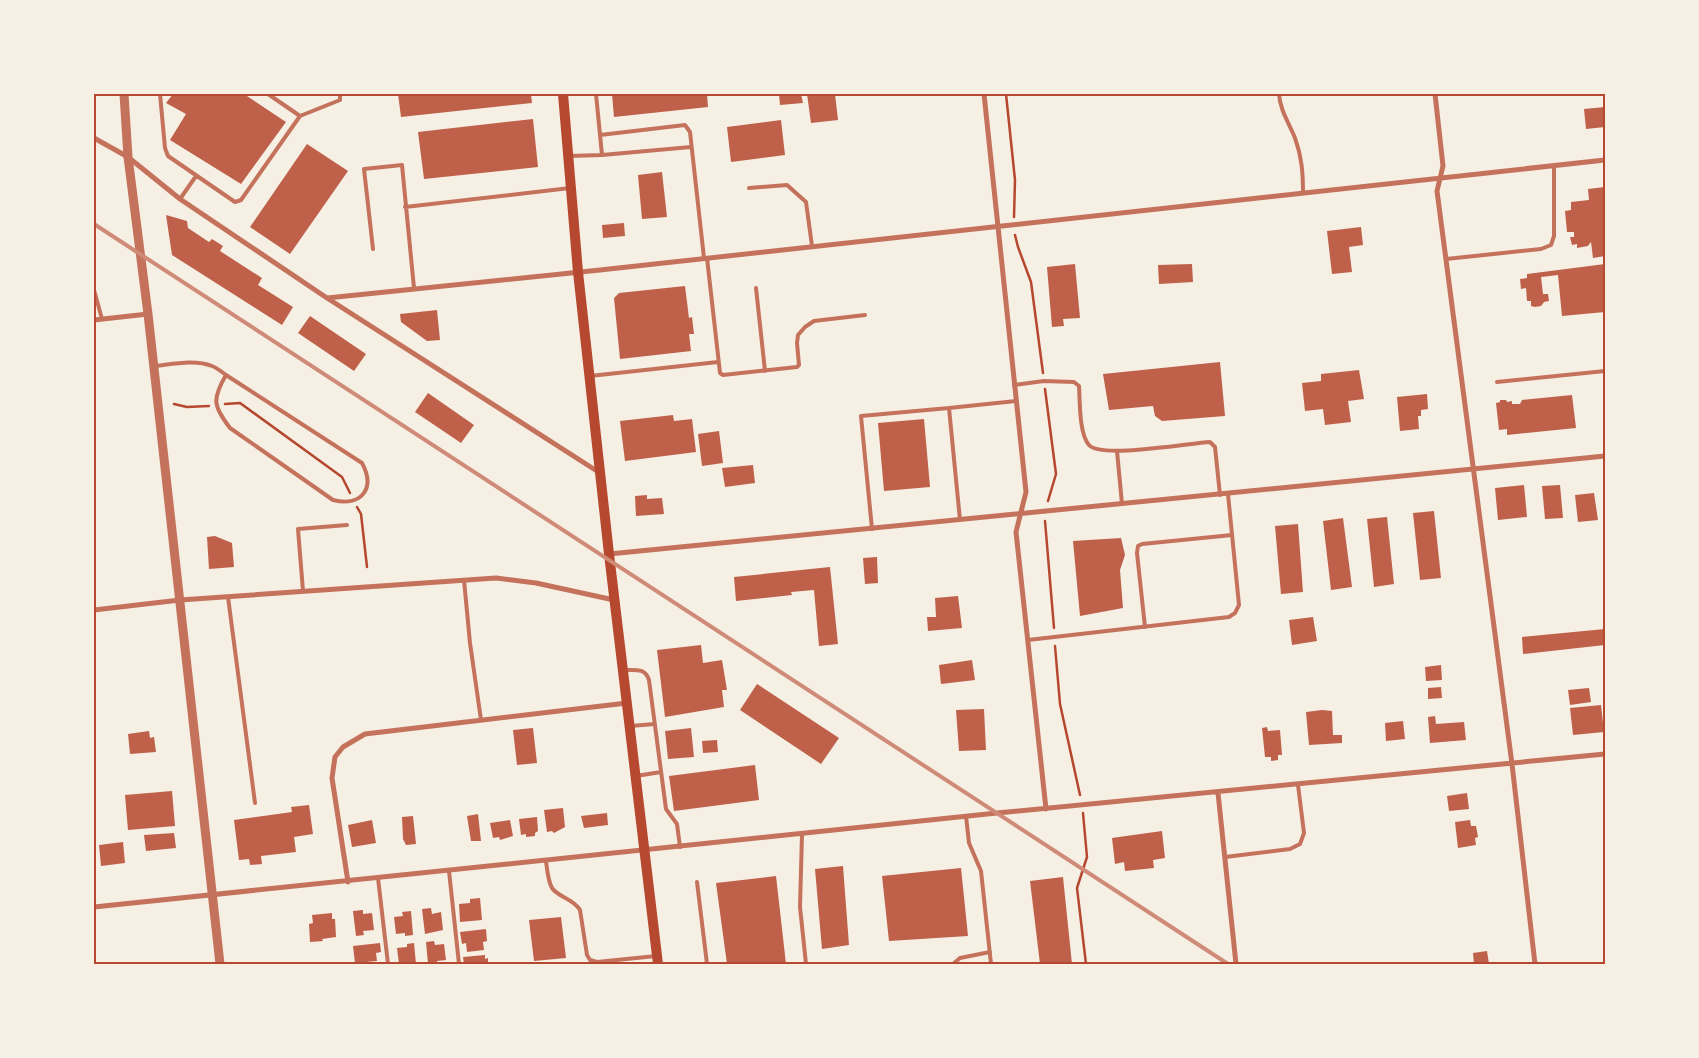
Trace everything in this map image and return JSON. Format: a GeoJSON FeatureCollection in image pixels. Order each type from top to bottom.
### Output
{"type":"FeatureCollection","features":[{"type":"Feature","properties":{"kind":"main road"},"geometry":{"type":"LineString","coordinates":[[563,94],[578,272],[608,554],[658,960]]}},
{"type":"Feature","properties":{"kind":"street"},"geometry":{"type":"LineString","coordinates":[[124,94],[128,158],[148,314],[220,964]]}},
{"type":"Feature","properties":{"kind":"street"},"geometry":{"type":"LineString","coordinates":[[984,94],[1026,492],[1016,532],[1046,809]]}},
{"type":"Feature","properties":{"kind":"street"},"geometry":{"type":"LineString","coordinates":[[1435,94],[1444,166],[1436,191],[1512,764],[1533,964]]}},
{"type":"Feature","properties":{"kind":"street"},"geometry":{"type":"LineString","coordinates":[[94,138],[128,158],[180,199],[327,298],[600,473]]}},
{"type":"Feature","properties":{"kind":"street"},"geometry":{"type":"LineString","coordinates":[[327,298],[1605,160]]}},
{"type":"Feature","properties":{"kind":"street"},"geometry":{"type":"LineString","coordinates":[[94,320],[148,314]]}},
{"type":"Feature","properties":{"kind":"street"},"geometry":{"type":"LineString","coordinates":[[608,554],[1605,456]]}},
{"type":"Feature","properties":{"kind":"street"},"geometry":{"type":"LineString","coordinates":[[94,610],[180,600],[496,578],[536,583],[614,600]]}},
{"type":"Feature","properties":{"kind":"street"},"geometry":{"type":"LineString","coordinates":[[348,882],[332,778],[335,757],[343,747],[365,734],[627,703]]}},
{"type":"Feature","properties":{"kind":"street"},"geometry":{"type":"LineString","coordinates":[[94,907],[966,816],[1605,754]]}},
{"type":"Feature","properties":{"kind":"street"},"geometry":{"type":"LineString","coordinates":[[1218,793],[1236,964]]}},
{"type":"Feature","properties":{"kind":"lane"},"geometry":{"type":"LineString","coordinates":[[160,94],[165,148],[168,156],[235,202],[241,200],[300,116],[340,100],[340,94]]}},
{"type":"Feature","properties":{"kind":"lane"},"geometry":{"type":"LineString","coordinates":[[268,94],[300,116]]}},
{"type":"Feature","properties":{"kind":"lane"},"geometry":{"type":"LineString","coordinates":[[596,94],[602,155]]}},
{"type":"Feature","properties":{"kind":"lane"},"geometry":{"type":"LineString","coordinates":[[1279,94],[1285,117],[1303,164],[1303,193]]}},
{"type":"Feature","properties":{"kind":"lane"},"geometry":{"type":"LineString","coordinates":[[600,135],[685,126],[690,132],[718,362],[722,376],[797,367],[799,365],[798,335],[814,321],[865,315]]}},
{"type":"Feature","properties":{"kind":"lane"},"geometry":{"type":"LineString","coordinates":[[569,156],[691,147]]}},
{"type":"Feature","properties":{"kind":"lane"},"geometry":{"type":"LineString","coordinates":[[373,249],[364,168],[402,165],[414,288]]}},
{"type":"Feature","properties":{"kind":"lane"},"geometry":{"type":"LineString","coordinates":[[1446,259],[1540,249],[1551,245],[1554,236],[1554,166]]}},
{"type":"Feature","properties":{"kind":"lane"},"geometry":{"type":"LineString","coordinates":[[180,199],[196,176]]}},
{"type":"Feature","properties":{"kind":"lane"},"geometry":{"type":"LineString","coordinates":[[749,188],[787,185],[796,192],[806,202],[812,246]]}},
{"type":"Feature","properties":{"kind":"lane"},"geometry":{"type":"LineString","coordinates":[[405,207],[571,188]]}},
{"type":"Feature","properties":{"kind":"lane"},"geometry":{"type":"LineString","coordinates":[[756,288],[765,371]]}},
{"type":"Feature","properties":{"kind":"lane"},"geometry":{"type":"LineString","coordinates":[[94,290],[102,319]]}},
{"type":"Feature","properties":{"kind":"lane"},"geometry":{"type":"LineString","coordinates":[[590,376],[718,362]]}},
{"type":"Feature","properties":{"kind":"lane"},"geometry":{"type":"LineString","coordinates":[[153,366],[182,363],[198,363],[212,366],[226,375],[362,463],[367,473],[368,484],[364,493],[354,500],[343,503],[333,500],[230,428],[221,416],[217,405],[217,390],[226,375]]}},
{"type":"Feature","properties":{"kind":"lane"},"geometry":{"type":"LineString","coordinates":[[1497,382],[1605,371]]}},
{"type":"Feature","properties":{"kind":"lane"},"geometry":{"type":"LineString","coordinates":[[1014,385],[1069,380],[1074,382],[1079,386],[1084,435],[1090,447],[1100,450],[1117,451],[1210,442],[1214,447],[1220,495]]}},
{"type":"Feature","properties":{"kind":"lane"},"geometry":{"type":"LineString","coordinates":[[872,529],[861,416],[1016,401]]}},
{"type":"Feature","properties":{"kind":"lane"},"geometry":{"type":"LineString","coordinates":[[950,408],[960,520]]}},
{"type":"Feature","properties":{"kind":"lane"},"geometry":{"type":"LineString","coordinates":[[1117,451],[1122,504]]}},
{"type":"Feature","properties":{"kind":"lane"},"geometry":{"type":"LineString","coordinates":[[1028,640],[1229,617],[1235,613],[1239,605],[1228,494]]}},
{"type":"Feature","properties":{"kind":"lane"},"geometry":{"type":"LineString","coordinates":[[303,592],[298,529],[347,525]]}},
{"type":"Feature","properties":{"kind":"lane"},"geometry":{"type":"LineString","coordinates":[[1145,627],[1137,554],[1138,546],[1142,544],[1232,535]]}},
{"type":"Feature","properties":{"kind":"lane"},"geometry":{"type":"LineString","coordinates":[[464,580],[470,643],[481,720]]}},
{"type":"Feature","properties":{"kind":"lane"},"geometry":{"type":"LineString","coordinates":[[228,597],[255,803]]}},
{"type":"Feature","properties":{"kind":"lane"},"geometry":{"type":"LineString","coordinates":[[623,670],[641,670],[647,674],[649,680],[666,809],[677,824],[680,846]]}},
{"type":"Feature","properties":{"kind":"lane"},"geometry":{"type":"LineString","coordinates":[[630,726],[655,724]]}},
{"type":"Feature","properties":{"kind":"lane"},"geometry":{"type":"LineString","coordinates":[[635,776],[661,772]]}},
{"type":"Feature","properties":{"kind":"lane"},"geometry":{"type":"LineString","coordinates":[[1225,857],[1290,849],[1300,844],[1304,833],[1298,785]]}},
{"type":"Feature","properties":{"kind":"lane"},"geometry":{"type":"LineString","coordinates":[[966,816],[969,844],[981,871],[991,964]]}},
{"type":"Feature","properties":{"kind":"lane"},"geometry":{"type":"LineString","coordinates":[[802,834],[800,907],[806,964]]}},
{"type":"Feature","properties":{"kind":"lane"},"geometry":{"type":"LineString","coordinates":[[546,861],[551,887],[576,904],[580,910],[587,955],[590,960],[597,962],[658,960]]}},
{"type":"Feature","properties":{"kind":"lane"},"geometry":{"type":"LineString","coordinates":[[449,871],[459,964]]}},
{"type":"Feature","properties":{"kind":"lane"},"geometry":{"type":"LineString","coordinates":[[378,878],[388,964]]}},
{"type":"Feature","properties":{"kind":"lane"},"geometry":{"type":"LineString","coordinates":[[697,882],[707,964]]}},
{"type":"Feature","properties":{"kind":"lane"},"geometry":{"type":"LineString","coordinates":[[954,964],[960,958],[990,952]]}},
{"type":"Feature","properties":{"kind":"path"},"geometry":{"type":"LineString","coordinates":[[1006,94],[1015,180],[1014,224],[1018,247],[1031,282],[1056,474],[1045,512],[1060,704],[1082,805],[1087,857],[1077,888],[1086,964]]}},
{"type":"Feature","properties":{"kind":"path"},"geometry":{"type":"LineString","coordinates":[[174,404],[187,406],[240,403],[342,477],[361,514],[367,567]]}},
{"type":"Feature","properties":{"kind":"building"},"geometry":{"type":"Polygon","coordinates":[[[173,94],[244,94],[286,122],[241,184],[170,140],[186,114],[166,103],[173,94]]]}},
{"type":"Feature","properties":{"kind":"building"},"geometry":{"type":"Polygon","coordinates":[[[398,94],[531,94],[532,103],[401,117],[398,94]]]}},
{"type":"Feature","properties":{"kind":"building"},"geometry":{"type":"Polygon","coordinates":[[[612,94],[707,94],[708,107],[614,117],[612,94]]]}},
{"type":"Feature","properties":{"kind":"building"},"geometry":{"type":"Polygon","coordinates":[[[779,94],[801,94],[803,103],[780,105],[779,94]]]}},
{"type":"Feature","properties":{"kind":"building"},"geometry":{"type":"Polygon","coordinates":[[[807,94],[835,94],[838,120],[811,123],[807,94]]]}},
{"type":"Feature","properties":{"kind":"building"},"geometry":{"type":"Polygon","coordinates":[[[1605,107],[1605,127],[1586,129],[1584,109],[1605,107]]]}},
{"type":"Feature","properties":{"kind":"building"},"geometry":{"type":"Polygon","coordinates":[[[533,119],[538,167],[424,179],[418,132],[533,119]]]}},
{"type":"Feature","properties":{"kind":"building"},"geometry":{"type":"Polygon","coordinates":[[[781,120],[785,155],[731,162],[727,127],[781,120]]]}},
{"type":"Feature","properties":{"kind":"building"},"geometry":{"type":"Polygon","coordinates":[[[307,144],[348,171],[290,254],[250,227],[307,144]]]}},
{"type":"Feature","properties":{"kind":"building"},"geometry":{"type":"Polygon","coordinates":[[[662,172],[667,217],[642,219],[638,175],[662,172]]]}},
{"type":"Feature","properties":{"kind":"building"},"geometry":{"type":"Polygon","coordinates":[[[1605,187],[1605,256],[1593,258],[1591,242],[1588,246],[1577,248],[1577,244],[1572,245],[1570,237],[1574,237],[1574,232],[1567,232],[1565,211],[1571,210],[1571,202],[1589,200],[1588,189],[1605,187]]]}},
{"type":"Feature","properties":{"kind":"building"},"geometry":{"type":"Polygon","coordinates":[[[166,215],[187,221],[188,228],[209,242],[212,239],[223,246],[220,251],[262,278],[258,285],[293,307],[282,325],[172,255],[166,215]]]}},
{"type":"Feature","properties":{"kind":"building"},"geometry":{"type":"Polygon","coordinates":[[[624,223],[625,236],[603,238],[602,225],[624,223]]]}},
{"type":"Feature","properties":{"kind":"building"},"geometry":{"type":"Polygon","coordinates":[[[1361,227],[1363,245],[1349,247],[1352,272],[1332,274],[1327,231],[1361,227]]]}},
{"type":"Feature","properties":{"kind":"building"},"geometry":{"type":"Polygon","coordinates":[[[1075,264],[1080,318],[1063,319],[1064,326],[1052,327],[1047,267],[1075,264]]]}},
{"type":"Feature","properties":{"kind":"building"},"geometry":{"type":"Polygon","coordinates":[[[1192,264],[1193,282],[1159,284],[1158,265],[1192,264]]]}},
{"type":"Feature","properties":{"kind":"building"},"geometry":{"type":"Polygon","coordinates":[[[1605,264],[1605,312],[1562,316],[1558,275],[1541,277],[1543,294],[1548,294],[1549,301],[1544,302],[1541,306],[1531,306],[1531,301],[1527,301],[1526,288],[1521,289],[1520,279],[1527,278],[1527,274],[1605,264]]]}},
{"type":"Feature","properties":{"kind":"building"},"geometry":{"type":"Polygon","coordinates":[[[685,286],[689,318],[692,317],[694,334],[689,334],[691,351],[620,359],[614,298],[619,293],[685,286]]]}},
{"type":"Feature","properties":{"kind":"building"},"geometry":{"type":"Polygon","coordinates":[[[437,310],[440,340],[427,341],[401,322],[400,314],[437,310]]]}},
{"type":"Feature","properties":{"kind":"building"},"geometry":{"type":"Polygon","coordinates":[[[310,316],[366,354],[354,371],[298,333],[310,316]]]}},
{"type":"Feature","properties":{"kind":"building"},"geometry":{"type":"Polygon","coordinates":[[[1220,362],[1225,416],[1162,421],[1155,416],[1153,406],[1109,410],[1103,374],[1220,362]]]}},
{"type":"Feature","properties":{"kind":"building"},"geometry":{"type":"Polygon","coordinates":[[[1359,370],[1364,399],[1348,401],[1351,422],[1325,425],[1323,409],[1305,411],[1302,383],[1321,381],[1321,374],[1359,370]]]}},
{"type":"Feature","properties":{"kind":"building"},"geometry":{"type":"Polygon","coordinates":[[[428,393],[474,425],[461,443],[415,412],[428,393]]]}},
{"type":"Feature","properties":{"kind":"building"},"geometry":{"type":"Polygon","coordinates":[[[1427,394],[1428,409],[1421,410],[1421,416],[1418,416],[1419,429],[1400,431],[1397,397],[1427,394]]]}},
{"type":"Feature","properties":{"kind":"building"},"geometry":{"type":"Polygon","coordinates":[[[1572,395],[1576,428],[1507,435],[1507,429],[1499,430],[1496,403],[1500,402],[1500,400],[1512,401],[1512,404],[1520,404],[1522,400],[1572,395]]]}},
{"type":"Feature","properties":{"kind":"building"},"geometry":{"type":"Polygon","coordinates":[[[673,415],[674,421],[692,419],[696,452],[625,461],[620,421],[673,415]]]}},
{"type":"Feature","properties":{"kind":"building"},"geometry":{"type":"Polygon","coordinates":[[[924,419],[930,487],[884,491],[878,423],[924,419]]]}},
{"type":"Feature","properties":{"kind":"building"},"geometry":{"type":"Polygon","coordinates":[[[719,431],[723,463],[702,466],[698,434],[719,431]]]}},
{"type":"Feature","properties":{"kind":"building"},"geometry":{"type":"Polygon","coordinates":[[[753,465],[755,483],[725,487],[722,468],[753,465]]]}},
{"type":"Feature","properties":{"kind":"building"},"geometry":{"type":"Polygon","coordinates":[[[1524,485],[1527,517],[1498,520],[1495,488],[1524,485]]]}},
{"type":"Feature","properties":{"kind":"building"},"geometry":{"type":"Polygon","coordinates":[[[1560,485],[1563,518],[1545,519],[1542,486],[1560,485]]]}},
{"type":"Feature","properties":{"kind":"building"},"geometry":{"type":"Polygon","coordinates":[[[1594,493],[1598,520],[1578,522],[1575,495],[1594,493]]]}},
{"type":"Feature","properties":{"kind":"building"},"geometry":{"type":"Polygon","coordinates":[[[647,495],[647,499],[662,498],[664,514],[636,516],[635,496],[647,495]]]}},
{"type":"Feature","properties":{"kind":"building"},"geometry":{"type":"Polygon","coordinates":[[[1434,511],[1441,578],[1420,580],[1413,513],[1434,511]]]}},
{"type":"Feature","properties":{"kind":"building"},"geometry":{"type":"Polygon","coordinates":[[[1387,517],[1394,584],[1374,587],[1367,519],[1387,517]]]}},
{"type":"Feature","properties":{"kind":"building"},"geometry":{"type":"Polygon","coordinates":[[[1343,518],[1352,587],[1331,590],[1323,521],[1343,518]]]}},
{"type":"Feature","properties":{"kind":"building"},"geometry":{"type":"Polygon","coordinates":[[[1298,524],[1303,592],[1281,594],[1275,526],[1298,524]]]}},
{"type":"Feature","properties":{"kind":"building"},"geometry":{"type":"Polygon","coordinates":[[[215,536],[232,543],[234,567],[209,569],[207,537],[215,536]]]}},
{"type":"Feature","properties":{"kind":"building"},"geometry":{"type":"Polygon","coordinates":[[[1121,538],[1125,555],[1120,570],[1123,608],[1080,616],[1073,541],[1121,538]]]}},
{"type":"Feature","properties":{"kind":"building"},"geometry":{"type":"Polygon","coordinates":[[[877,557],[878,583],[865,584],[863,558],[877,557]]]}},
{"type":"Feature","properties":{"kind":"building"},"geometry":{"type":"Polygon","coordinates":[[[830,567],[838,644],[819,646],[814,590],[791,592],[792,595],[736,601],[734,577],[830,567]]]}},
{"type":"Feature","properties":{"kind":"building"},"geometry":{"type":"Polygon","coordinates":[[[958,596],[962,628],[928,631],[927,617],[936,617],[935,598],[958,596]]]}},
{"type":"Feature","properties":{"kind":"building"},"geometry":{"type":"Polygon","coordinates":[[[1313,617],[1317,641],[1292,645],[1289,620],[1313,617]]]}},
{"type":"Feature","properties":{"kind":"building"},"geometry":{"type":"Polygon","coordinates":[[[1605,629],[1605,645],[1523,654],[1522,637],[1605,629]]]}},
{"type":"Feature","properties":{"kind":"building"},"geometry":{"type":"Polygon","coordinates":[[[701,645],[703,663],[722,660],[727,690],[722,690],[724,707],[665,717],[657,650],[701,645]]]}},
{"type":"Feature","properties":{"kind":"building"},"geometry":{"type":"Polygon","coordinates":[[[972,660],[975,680],[941,684],[939,665],[972,660]]]}},
{"type":"Feature","properties":{"kind":"building"},"geometry":{"type":"Polygon","coordinates":[[[1441,665],[1442,680],[1426,681],[1425,667],[1441,665]]]}},
{"type":"Feature","properties":{"kind":"building"},"geometry":{"type":"Polygon","coordinates":[[[757,684],[839,738],[821,764],[740,710],[757,684]]]}},
{"type":"Feature","properties":{"kind":"building"},"geometry":{"type":"Polygon","coordinates":[[[1441,687],[1442,698],[1428,699],[1428,688],[1441,687]]]}},
{"type":"Feature","properties":{"kind":"building"},"geometry":{"type":"Polygon","coordinates":[[[1589,688],[1591,702],[1570,705],[1568,690],[1589,688]]]}},
{"type":"Feature","properties":{"kind":"building"},"geometry":{"type":"Polygon","coordinates":[[[1601,705],[1604,732],[1573,735],[1570,708],[1601,705]]]}},
{"type":"Feature","properties":{"kind":"building"},"geometry":{"type":"Polygon","coordinates":[[[984,709],[986,750],[959,751],[956,710],[984,709]]]}},
{"type":"Feature","properties":{"kind":"building"},"geometry":{"type":"Polygon","coordinates":[[[1332,711],[1333,735],[1342,735],[1342,743],[1309,745],[1306,712],[1332,711]]]}},
{"type":"Feature","properties":{"kind":"building"},"geometry":{"type":"Polygon","coordinates":[[[1435,716],[1436,724],[1464,722],[1466,740],[1430,743],[1428,717],[1435,716]]]}},
{"type":"Feature","properties":{"kind":"building"},"geometry":{"type":"Polygon","coordinates":[[[1403,721],[1405,739],[1386,741],[1385,723],[1403,721]]]}},
{"type":"Feature","properties":{"kind":"building"},"geometry":{"type":"Polygon","coordinates":[[[1267,727],[1268,731],[1280,730],[1282,755],[1278,755],[1278,760],[1271,761],[1271,757],[1265,757],[1262,728],[1267,727]]]}},
{"type":"Feature","properties":{"kind":"building"},"geometry":{"type":"Polygon","coordinates":[[[533,728],[537,763],[517,765],[513,730],[533,728]]]}},
{"type":"Feature","properties":{"kind":"building"},"geometry":{"type":"Polygon","coordinates":[[[691,728],[694,757],[668,759],[665,731],[691,728]]]}},
{"type":"Feature","properties":{"kind":"building"},"geometry":{"type":"Polygon","coordinates":[[[149,731],[150,738],[154,737],[156,752],[130,754],[128,734],[149,731]]]}},
{"type":"Feature","properties":{"kind":"building"},"geometry":{"type":"Polygon","coordinates":[[[717,740],[718,752],[703,753],[702,741],[717,740]]]}},
{"type":"Feature","properties":{"kind":"building"},"geometry":{"type":"Polygon","coordinates":[[[755,765],[759,800],[674,811],[669,776],[755,765]]]}},
{"type":"Feature","properties":{"kind":"building"},"geometry":{"type":"Polygon","coordinates":[[[172,791],[175,826],[128,830],[125,795],[172,791]]]}},
{"type":"Feature","properties":{"kind":"building"},"geometry":{"type":"Polygon","coordinates":[[[1467,793],[1469,809],[1449,811],[1447,796],[1467,793]]]}},
{"type":"Feature","properties":{"kind":"building"},"geometry":{"type":"Polygon","coordinates":[[[309,805],[313,834],[294,837],[296,852],[261,856],[262,864],[250,865],[249,859],[239,860],[234,820],[292,812],[291,807],[309,805]]]}},
{"type":"Feature","properties":{"kind":"building"},"geometry":{"type":"Polygon","coordinates":[[[563,808],[565,827],[554,833],[552,831],[547,832],[544,810],[563,808]]]}},
{"type":"Feature","properties":{"kind":"building"},"geometry":{"type":"Polygon","coordinates":[[[607,813],[608,825],[584,828],[581,816],[607,813]]]}},
{"type":"Feature","properties":{"kind":"building"},"geometry":{"type":"Polygon","coordinates":[[[478,814],[481,841],[471,841],[467,816],[478,814]]]}},
{"type":"Feature","properties":{"kind":"building"},"geometry":{"type":"Polygon","coordinates":[[[413,816],[416,844],[406,845],[403,839],[402,817],[413,816]]]}},
{"type":"Feature","properties":{"kind":"building"},"geometry":{"type":"Polygon","coordinates":[[[537,817],[538,831],[535,833],[535,836],[526,837],[526,834],[521,835],[519,819],[537,817]]]}},
{"type":"Feature","properties":{"kind":"building"},"geometry":{"type":"Polygon","coordinates":[[[372,820],[376,843],[352,847],[348,825],[372,820]]]}},
{"type":"Feature","properties":{"kind":"building"},"geometry":{"type":"Polygon","coordinates":[[[510,820],[513,836],[500,840],[499,837],[493,838],[490,823],[510,820]]]}},
{"type":"Feature","properties":{"kind":"building"},"geometry":{"type":"Polygon","coordinates":[[[1470,820],[1471,826],[1476,826],[1478,837],[1475,838],[1476,845],[1458,848],[1455,822],[1470,820]]]}},
{"type":"Feature","properties":{"kind":"building"},"geometry":{"type":"Polygon","coordinates":[[[1162,831],[1165,858],[1153,860],[1154,868],[1125,871],[1124,862],[1115,864],[1112,838],[1162,831]]]}},
{"type":"Feature","properties":{"kind":"building"},"geometry":{"type":"Polygon","coordinates":[[[174,833],[176,848],[146,851],[144,835],[174,833]]]}},
{"type":"Feature","properties":{"kind":"building"},"geometry":{"type":"Polygon","coordinates":[[[123,842],[125,863],[101,866],[99,845],[123,842]]]}},
{"type":"Feature","properties":{"kind":"building"},"geometry":{"type":"Polygon","coordinates":[[[843,866],[849,945],[822,949],[815,869],[843,866]]]}},
{"type":"Feature","properties":{"kind":"building"},"geometry":{"type":"Polygon","coordinates":[[[961,868],[968,936],[889,941],[882,876],[961,868]]]}},
{"type":"Feature","properties":{"kind":"building"},"geometry":{"type":"Polygon","coordinates":[[[776,876],[786,964],[727,964],[716,883],[776,876]]]}},
{"type":"Feature","properties":{"kind":"building"},"geometry":{"type":"Polygon","coordinates":[[[1063,877],[1072,964],[1040,964],[1030,881],[1063,877]]]}},
{"type":"Feature","properties":{"kind":"building"},"geometry":{"type":"Polygon","coordinates":[[[480,898],[482,920],[460,922],[459,904],[470,903],[470,899],[480,898]]]}},
{"type":"Feature","properties":{"kind":"building"},"geometry":{"type":"Polygon","coordinates":[[[431,908],[432,914],[441,912],[443,930],[425,934],[422,909],[431,908]]]}},
{"type":"Feature","properties":{"kind":"building"},"geometry":{"type":"Polygon","coordinates":[[[363,910],[363,914],[372,913],[374,930],[363,931],[364,935],[356,936],[353,911],[363,910]]]}},
{"type":"Feature","properties":{"kind":"building"},"geometry":{"type":"Polygon","coordinates":[[[411,911],[413,935],[405,936],[405,933],[396,934],[394,917],[403,916],[402,912],[411,911]]]}},
{"type":"Feature","properties":{"kind":"building"},"geometry":{"type":"Polygon","coordinates":[[[332,913],[332,919],[335,919],[336,937],[310,942],[309,924],[313,923],[312,915],[332,913]]]}},
{"type":"Feature","properties":{"kind":"building"},"geometry":{"type":"Polygon","coordinates":[[[561,917],[566,958],[534,961],[529,920],[561,917]]]}},
{"type":"Feature","properties":{"kind":"building"},"geometry":{"type":"Polygon","coordinates":[[[486,929],[487,941],[483,942],[484,950],[467,952],[466,943],[462,944],[460,932],[486,929]]]}},
{"type":"Feature","properties":{"kind":"building"},"geometry":{"type":"Polygon","coordinates":[[[434,941],[435,945],[444,944],[446,960],[437,961],[437,964],[428,964],[426,942],[434,941]]]}},
{"type":"Feature","properties":{"kind":"building"},"geometry":{"type":"Polygon","coordinates":[[[380,943],[381,952],[376,953],[377,961],[355,963],[353,946],[380,943]]]}},
{"type":"Feature","properties":{"kind":"building"},"geometry":{"type":"Polygon","coordinates":[[[414,943],[416,964],[399,964],[397,948],[407,947],[407,944],[414,943]]]}},
{"type":"Feature","properties":{"kind":"building"},"geometry":{"type":"Polygon","coordinates":[[[1487,951],[1489,964],[1474,964],[1473,953],[1487,951]]]}},
{"type":"Feature","properties":{"kind":"building"},"geometry":{"type":"Polygon","coordinates":[[[485,955],[485,959],[488,958],[488,964],[464,964],[463,957],[485,955]]]}},
{"type":"Feature","properties":{"kind":"railway"},"geometry":{"type":"LineString","coordinates":[[94,224],[1228,964]]}}]}
